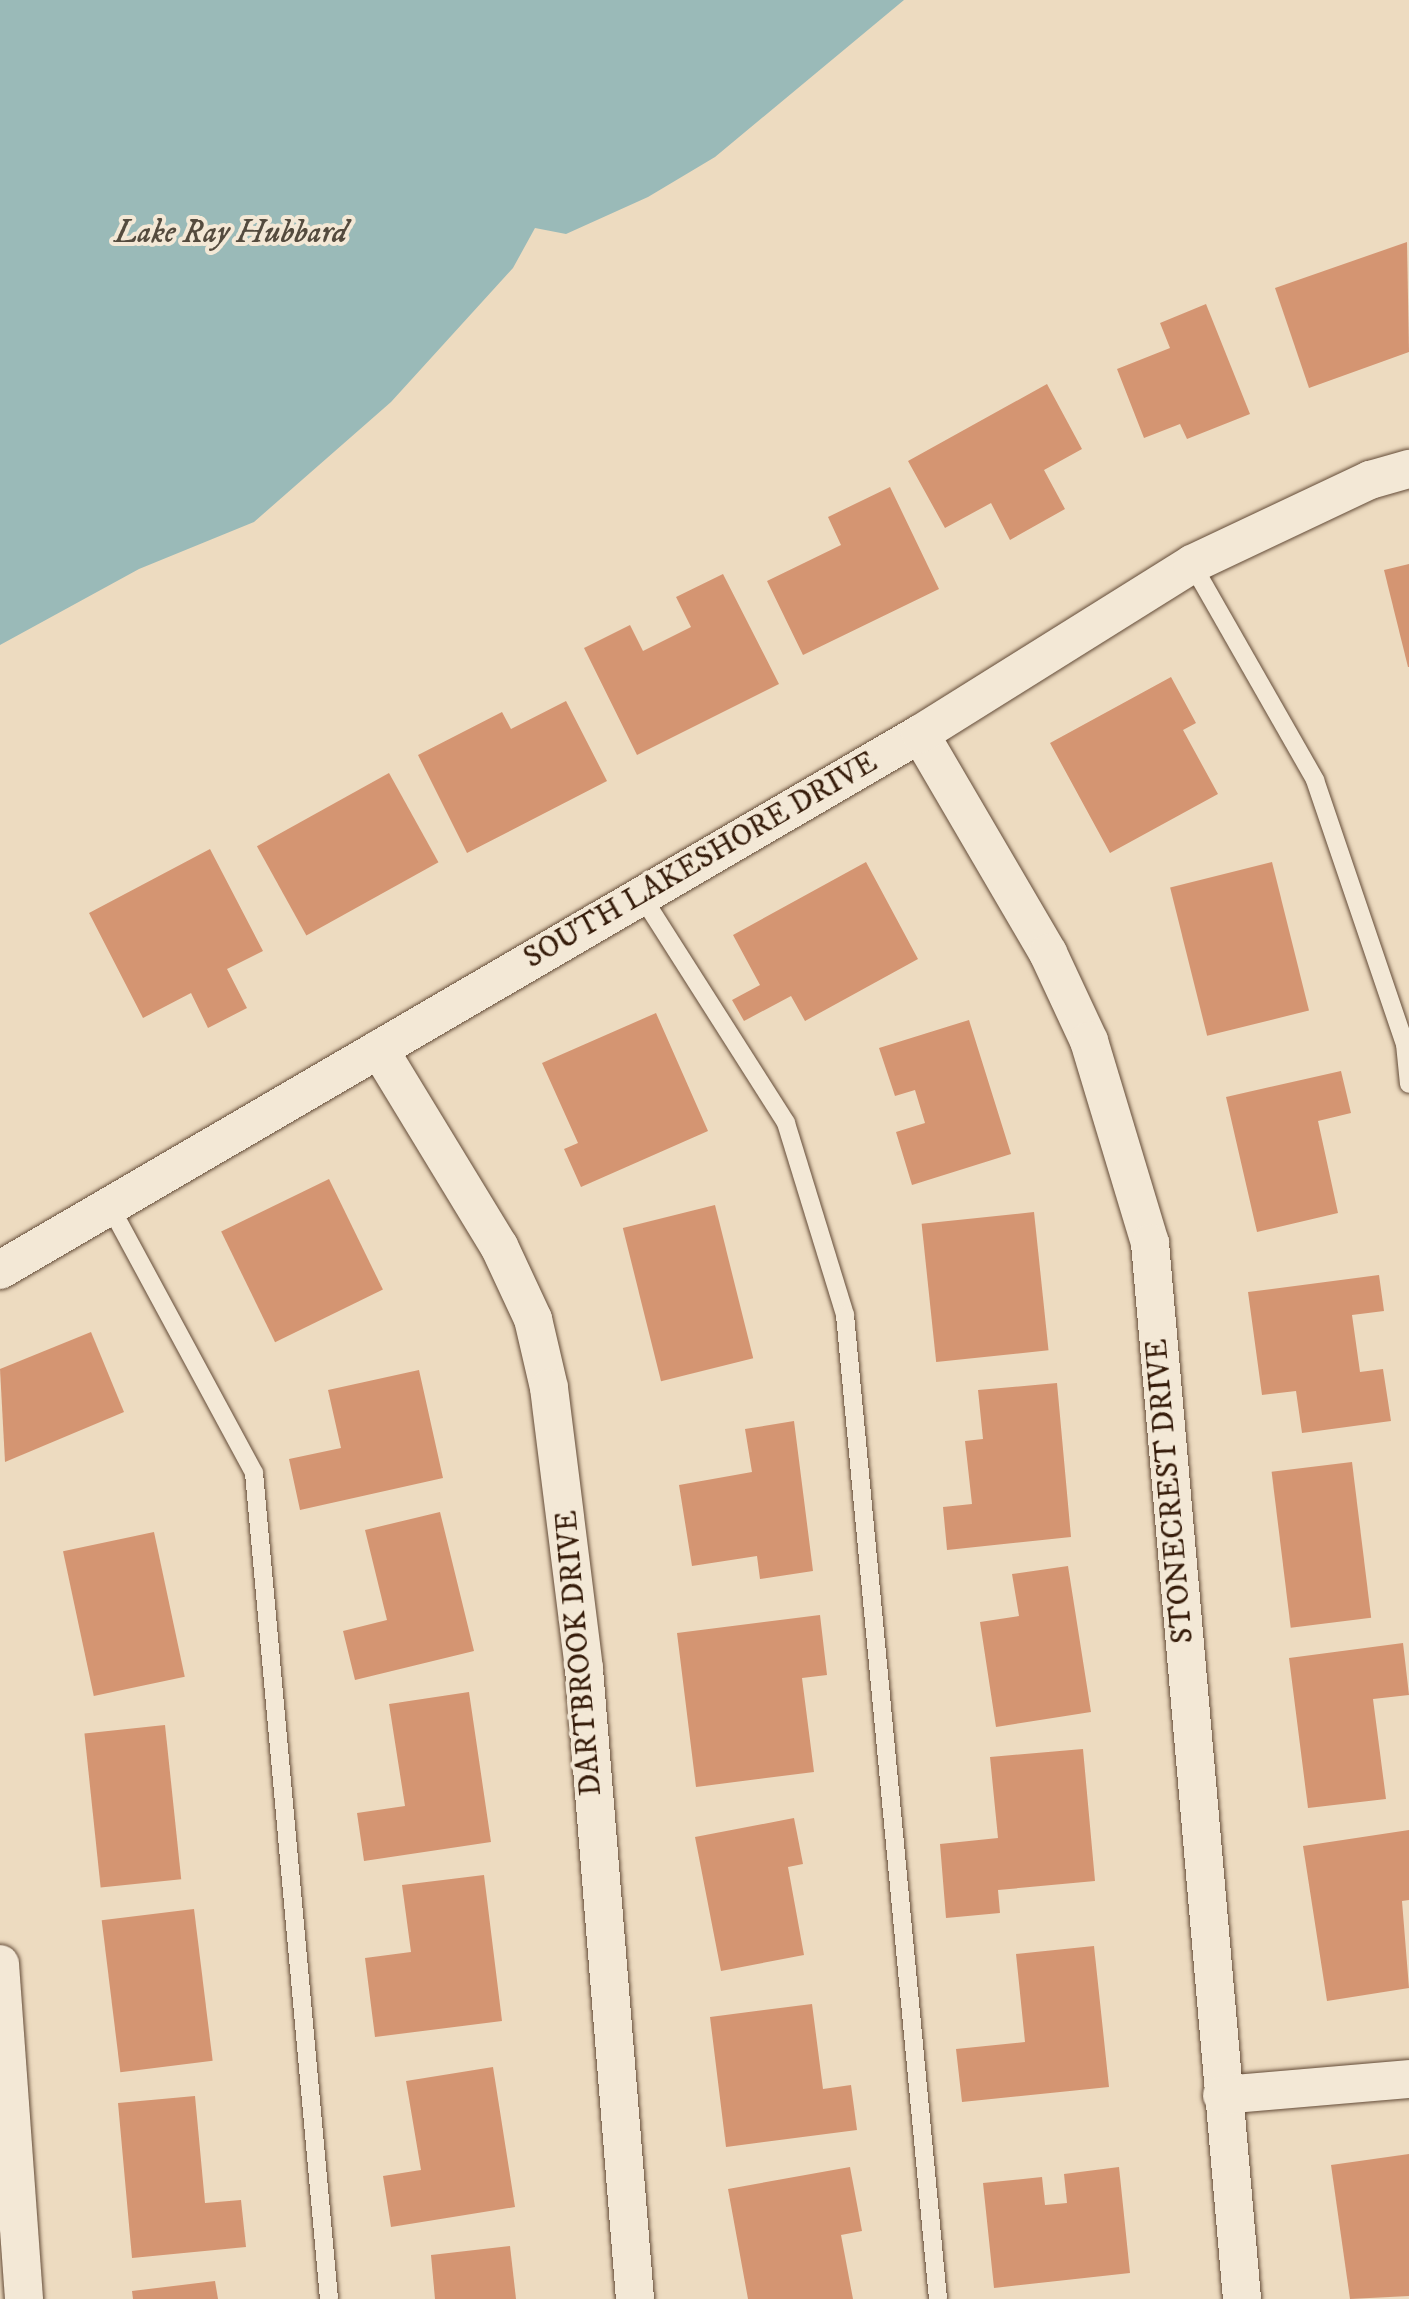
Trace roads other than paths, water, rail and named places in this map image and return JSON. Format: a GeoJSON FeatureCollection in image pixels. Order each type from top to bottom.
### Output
{"type":"FeatureCollection","features":[{"type":"Feature","properties":{"kind":"street","name":"SOUTH LAKESHORE DRIVE"},"geometry":{"type":"LineString","coordinates":[[0,1270],[112,1210],[640,894],[920,734],[1192,564],[1370,480],[1409,469]]}},
{"type":"Feature","properties":{"kind":"street","name":"STONECREST DRIVE"},"geometry":{"type":"LineString","coordinates":[[920,734],[1048,953],[1089,1041],[1150,1243],[1242,2299]]}},
{"type":"Feature","properties":{"kind":"street","name":"DARTBROOK DRIVE"},"geometry":{"type":"LineString","coordinates":[[379,1049],[499,1246],[533,1319],[549,1388],[584,1669],[634,2299]]}},
{"type":"Feature","properties":{"kind":"street"},"geometry":{"type":"LineString","coordinates":[[0,1964],[24,2299]]}},
{"type":"Feature","properties":{"kind":"street"},"geometry":{"type":"LineString","coordinates":[[1222,2095],[1409,2078]]}},
{"type":"Feature","properties":{"kind":"lane"},"geometry":{"type":"LineString","coordinates":[[1192,564],[1315,780],[1405,1044],[1409,1084]]}},
{"type":"Feature","properties":{"kind":"lane"},"geometry":{"type":"LineString","coordinates":[[640,894],[786,1123],[846,1315],[938,2299]]}},
{"type":"Feature","properties":{"kind":"lane"},"geometry":{"type":"LineString","coordinates":[[112,1210],[254,1473],[329,2299]]}},
{"type":"Feature","properties":{"kind":"water","name":"Lake Ray Hubbard"},"geometry":{"type":"Polygon","coordinates":[[[0,0],[904,0],[715,157],[648,197],[566,234],[535,228],[513,268],[391,402],[254,522],[139,569],[0,645],[0,0]]]}}]}
